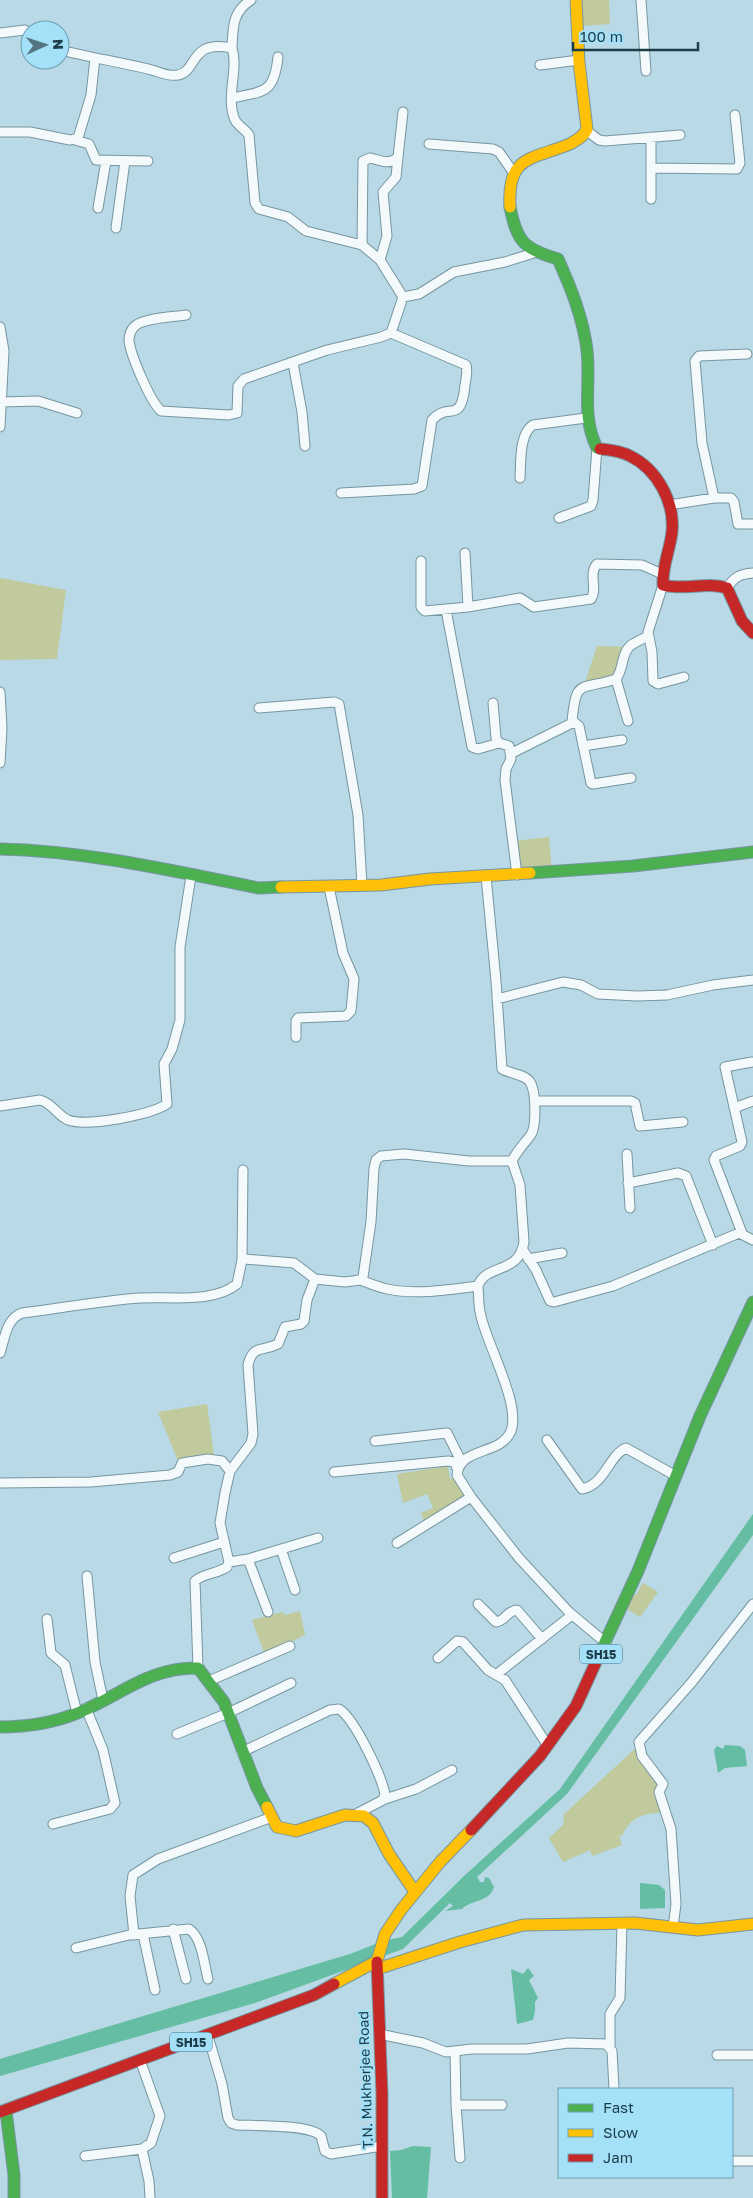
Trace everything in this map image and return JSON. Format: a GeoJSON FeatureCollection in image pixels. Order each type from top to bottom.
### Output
{"type":"FeatureCollection","features":[{"type":"Feature","properties":{"kind":"street"},"geometry":{"type":"LineString","coordinates":[[235,0],[248,2]]}},
{"type":"Feature","properties":{"kind":"street"},"geometry":{"type":"LineString","coordinates":[[559,518],[590,506],[593,500],[597,448],[590,438],[586,418],[587,352],[582,321],[574,295],[558,259],[526,246],[517,232],[511,217],[510,189],[513,172],[519,165],[535,154],[568,145],[582,137],[587,131],[588,121],[579,60],[576,0]]}},
{"type":"Feature","properties":{"kind":"street"},"geometry":{"type":"LineString","coordinates":[[641,0],[646,71]]}},
{"type":"Feature","properties":{"kind":"street"},"geometry":{"type":"LineString","coordinates":[[248,2],[237,12],[233,22],[232,98],[236,123],[248,135],[255,203],[260,209],[288,217],[306,231],[362,245],[380,260],[403,298]]}},
{"type":"Feature","properties":{"kind":"street"},"geometry":{"type":"LineString","coordinates":[[0,33],[20,31]]}},
{"type":"Feature","properties":{"kind":"street"},"geometry":{"type":"LineString","coordinates":[[70,52],[177,75],[183,73],[204,49],[212,46],[232,48]]}},
{"type":"Feature","properties":{"kind":"street"},"geometry":{"type":"LineString","coordinates":[[232,98],[258,92],[270,86],[276,73],[278,57]]}},
{"type":"Feature","properties":{"kind":"street"},"geometry":{"type":"LineString","coordinates":[[75,140],[82,130],[91,95],[95,58]]}},
{"type":"Feature","properties":{"kind":"street"},"geometry":{"type":"LineString","coordinates":[[540,65],[579,60]]}},
{"type":"Feature","properties":{"kind":"street"},"geometry":{"type":"LineString","coordinates":[[380,260],[387,236],[383,192],[396,177],[403,112]]}},
{"type":"Feature","properties":{"kind":"street"},"geometry":{"type":"LineString","coordinates":[[651,168],[737,169],[740,162],[735,114]]}},
{"type":"Feature","properties":{"kind":"street"},"geometry":{"type":"LineString","coordinates":[[587,131],[600,140],[605,141],[680,135]]}},
{"type":"Feature","properties":{"kind":"street"},"geometry":{"type":"LineString","coordinates":[[0,132],[30,132],[89,144],[93,158],[96,160],[148,161]]}},
{"type":"Feature","properties":{"kind":"street"},"geometry":{"type":"LineString","coordinates":[[651,137],[651,199]]}},
{"type":"Feature","properties":{"kind":"street"},"geometry":{"type":"LineString","coordinates":[[429,144],[493,149],[499,152],[513,172]]}},
{"type":"Feature","properties":{"kind":"street"},"geometry":{"type":"LineString","coordinates":[[362,245],[363,161],[370,158],[394,162],[398,158]]}},
{"type":"Feature","properties":{"kind":"street"},"geometry":{"type":"LineString","coordinates":[[98,208],[106,160]]}},
{"type":"Feature","properties":{"kind":"street"},"geometry":{"type":"LineString","coordinates":[[116,228],[125,161]]}},
{"type":"Feature","properties":{"kind":"street"},"geometry":{"type":"LineString","coordinates":[[403,298],[418,294],[454,272],[506,262],[537,252]]}},
{"type":"Feature","properties":{"kind":"street"},"geometry":{"type":"LineString","coordinates":[[391,333],[403,298]]}},
{"type":"Feature","properties":{"kind":"street"},"geometry":{"type":"LineString","coordinates":[[186,315],[141,322],[134,326],[130,332],[129,340],[135,358],[152,398],[161,411],[234,415],[238,408],[238,386],[244,379],[327,350],[391,333],[466,365],[464,401],[460,408],[456,411],[436,416],[432,420],[423,482],[420,488],[340,493]]}},
{"type":"Feature","properties":{"kind":"street"},"geometry":{"type":"LineString","coordinates":[[0,327],[4,352],[0,427]]}},
{"type":"Feature","properties":{"kind":"street"},"geometry":{"type":"LineString","coordinates":[[714,498],[702,442],[695,361],[699,356],[747,354]]}},
{"type":"Feature","properties":{"kind":"street"},"geometry":{"type":"LineString","coordinates":[[293,362],[302,412],[305,446]]}},
{"type":"Feature","properties":{"kind":"street"},"geometry":{"type":"LineString","coordinates":[[1,402],[38,401],[77,413]]}},
{"type":"Feature","properties":{"kind":"street"},"geometry":{"type":"LineString","coordinates":[[520,478],[524,436],[528,428],[533,425],[586,418]]}},
{"type":"Feature","properties":{"kind":"street"},"geometry":{"type":"LineString","coordinates":[[597,448],[630,455],[654,474],[664,491],[669,505],[673,530],[663,579],[648,636],[652,652],[652,676],[655,683],[684,678]]}},
{"type":"Feature","properties":{"kind":"street"},"geometry":{"type":"LineString","coordinates":[[669,505],[714,498],[732,498],[738,524],[753,524]]}},
{"type":"Feature","properties":{"kind":"street"},"geometry":{"type":"LineString","coordinates":[[465,553],[468,607]]}},
{"type":"Feature","properties":{"kind":"street"},"geometry":{"type":"LineString","coordinates":[[421,562],[422,607],[425,611],[468,607],[520,598],[534,607],[590,599],[594,593],[592,570],[597,564],[642,565],[675,588],[716,585],[727,588]]}},
{"type":"Feature","properties":{"kind":"street"},"geometry":{"type":"LineString","coordinates":[[727,588],[733,579],[738,576],[753,573]]}},
{"type":"Feature","properties":{"kind":"street"},"geometry":{"type":"LineString","coordinates":[[727,588],[742,622],[753,633]]}},
{"type":"Feature","properties":{"kind":"street"},"geometry":{"type":"LineString","coordinates":[[446,610],[472,748],[478,749],[500,743]]}},
{"type":"Feature","properties":{"kind":"street"},"geometry":{"type":"LineString","coordinates":[[572,722],[574,698],[582,687],[616,679],[626,651],[633,644],[648,636]]}},
{"type":"Feature","properties":{"kind":"street"},"geometry":{"type":"LineString","coordinates":[[616,679],[628,721]]}},
{"type":"Feature","properties":{"kind":"street"},"geometry":{"type":"LineString","coordinates":[[0,692],[2,728],[0,763]]}},
{"type":"Feature","properties":{"kind":"street"},"geometry":{"type":"LineString","coordinates":[[259,708],[334,702],[340,707],[358,823],[362,886]]}},
{"type":"Feature","properties":{"kind":"street"},"geometry":{"type":"LineString","coordinates":[[493,703],[496,738],[500,743],[509,746],[512,753],[505,780],[517,874]]}},
{"type":"Feature","properties":{"kind":"street"},"geometry":{"type":"LineString","coordinates":[[512,753],[572,722]]}},
{"type":"Feature","properties":{"kind":"street"},"geometry":{"type":"LineString","coordinates":[[572,722],[579,726],[590,783],[631,778]]}},
{"type":"Feature","properties":{"kind":"street"},"geometry":{"type":"LineString","coordinates":[[583,746],[622,740]]}},
{"type":"Feature","properties":{"kind":"street"},"geometry":{"type":"LineString","coordinates":[[0,849],[44,850],[106,859],[259,888],[362,886],[633,866],[753,852]]}},
{"type":"Feature","properties":{"kind":"street"},"geometry":{"type":"LineString","coordinates":[[0,1106],[40,1100],[46,1102],[68,1120],[84,1121],[126,1118],[167,1104],[164,1064],[172,1049],[180,1020],[180,947],[191,876]]}},
{"type":"Feature","properties":{"kind":"street"},"geometry":{"type":"LineString","coordinates":[[460,1467],[476,1452],[497,1446],[507,1438],[511,1431],[512,1422],[508,1393],[480,1316],[478,1286],[484,1276],[512,1264],[519,1258],[523,1250],[520,1185],[512,1161],[520,1146],[531,1136],[534,1127],[535,1101],[530,1082],[502,1069],[486,876]]}},
{"type":"Feature","properties":{"kind":"street"},"geometry":{"type":"LineString","coordinates":[[296,1037],[296,1021],[298,1018],[346,1016],[350,1010],[354,979],[343,953],[329,888]]}},
{"type":"Feature","properties":{"kind":"street"},"geometry":{"type":"LineString","coordinates":[[497,999],[563,982],[581,986],[598,994],[637,996],[667,995],[713,985],[753,980]]}},
{"type":"Feature","properties":{"kind":"street"},"geometry":{"type":"LineString","coordinates":[[752,1062],[725,1067],[742,1142],[740,1146],[716,1156],[714,1160],[742,1234],[753,1240]]}},
{"type":"Feature","properties":{"kind":"street"},"geometry":{"type":"LineString","coordinates":[[535,1101],[631,1101],[635,1103],[640,1126],[683,1122]]}},
{"type":"Feature","properties":{"kind":"street"},"geometry":{"type":"LineString","coordinates":[[734,1108],[753,1101]]}},
{"type":"Feature","properties":{"kind":"street"},"geometry":{"type":"LineString","coordinates":[[360,1280],[363,1277],[371,1222],[374,1168],[376,1160],[381,1156],[404,1154],[469,1161],[512,1161]]}},
{"type":"Feature","properties":{"kind":"street"},"geometry":{"type":"LineString","coordinates":[[627,1154],[630,1208]]}},
{"type":"Feature","properties":{"kind":"street"},"geometry":{"type":"LineString","coordinates":[[0,1353],[10,1321],[14,1316],[22,1313],[142,1298],[200,1297],[227,1290],[237,1284],[242,1260],[243,1170]]}},
{"type":"Feature","properties":{"kind":"street"},"geometry":{"type":"LineString","coordinates":[[628,1183],[678,1173],[686,1176],[713,1245]]}},
{"type":"Feature","properties":{"kind":"street"},"geometry":{"type":"LineString","coordinates":[[523,1250],[550,1301],[554,1302],[613,1286],[742,1234]]}},
{"type":"Feature","properties":{"kind":"street"},"geometry":{"type":"LineString","coordinates":[[528,1259],[562,1253]]}},
{"type":"Feature","properties":{"kind":"street"},"geometry":{"type":"LineString","coordinates":[[242,1260],[250,1258],[294,1263],[315,1279],[360,1280],[386,1289],[410,1291],[478,1286]]}},
{"type":"Feature","properties":{"kind":"street"},"geometry":{"type":"LineString","coordinates":[[198,1668],[195,1581],[223,1570],[229,1562],[224,1542],[221,1515],[230,1471],[251,1443],[253,1434],[248,1366],[250,1355],[255,1350],[278,1344],[285,1328],[301,1324],[304,1321],[310,1291],[315,1279]]}},
{"type":"Feature","properties":{"kind":"street","name":"SH15"},"geometry":{"type":"LineString","coordinates":[[3,2111],[314,1995],[377,1965],[385,1934],[415,1892],[440,1862],[515,1784],[548,1746],[576,1706],[642,1562],[700,1416],[750,1319],[753,1302]]}},
{"type":"Feature","properties":{"kind":"street"},"geometry":{"type":"LineString","coordinates":[[375,1441],[447,1433],[451,1438],[460,1467],[458,1480],[471,1498],[518,1558],[572,1615],[606,1643]]}},
{"type":"Feature","properties":{"kind":"street"},"geometry":{"type":"LineString","coordinates":[[547,1440],[582,1489],[590,1487],[601,1478],[618,1454],[626,1448],[676,1476]]}},
{"type":"Feature","properties":{"kind":"street"},"geometry":{"type":"LineString","coordinates":[[0,1483],[91,1482],[170,1475],[178,1472],[182,1462],[208,1459],[222,1461],[230,1471]]}},
{"type":"Feature","properties":{"kind":"street"},"geometry":{"type":"LineString","coordinates":[[334,1472],[448,1462],[454,1462],[460,1467]]}},
{"type":"Feature","properties":{"kind":"street"},"geometry":{"type":"LineString","coordinates":[[397,1543],[471,1498]]}},
{"type":"Feature","properties":{"kind":"street"},"geometry":{"type":"LineString","coordinates":[[229,1562],[248,1559],[318,1538]]}},
{"type":"Feature","properties":{"kind":"street"},"geometry":{"type":"LineString","coordinates":[[174,1558],[224,1542]]}},
{"type":"Feature","properties":{"kind":"street"},"geometry":{"type":"LineString","coordinates":[[281,1549],[295,1590]]}},
{"type":"Feature","properties":{"kind":"street"},"geometry":{"type":"LineString","coordinates":[[248,1559],[268,1612]]}},
{"type":"Feature","properties":{"kind":"street"},"geometry":{"type":"LineString","coordinates":[[87,1576],[95,1662],[103,1700]]}},
{"type":"Feature","properties":{"kind":"street"},"geometry":{"type":"LineString","coordinates":[[478,1604],[496,1622],[517,1610],[542,1639]]}},
{"type":"Feature","properties":{"kind":"street"},"geometry":{"type":"LineString","coordinates":[[673,1927],[676,1904],[671,1829],[659,1792],[663,1784],[642,1756],[639,1742],[692,1682],[753,1604]]}},
{"type":"Feature","properties":{"kind":"street"},"geometry":{"type":"LineString","coordinates":[[497,1674],[572,1615]]}},
{"type":"Feature","properties":{"kind":"street"},"geometry":{"type":"LineString","coordinates":[[47,1619],[51,1653],[65,1665],[82,1711],[103,1750],[114,1807],[53,1824]]}},
{"type":"Feature","properties":{"kind":"street"},"geometry":{"type":"LineString","coordinates":[[438,1658],[453,1644],[461,1640],[488,1670],[505,1680],[548,1746]]}},
{"type":"Feature","properties":{"kind":"street"},"geometry":{"type":"LineString","coordinates":[[209,1681],[290,1646]]}},
{"type":"Feature","properties":{"kind":"street"},"geometry":{"type":"LineString","coordinates":[[0,1727],[13,1727],[65,1718],[151,1676],[171,1669],[189,1666],[198,1668],[209,1681],[228,1713],[257,1788],[278,1827],[293,1832],[309,1829],[342,1815],[358,1813],[385,1798],[416,1789],[452,1770]]}},
{"type":"Feature","properties":{"kind":"street"},"geometry":{"type":"LineString","coordinates":[[177,1734],[228,1713],[291,1683]]}},
{"type":"Feature","properties":{"kind":"street"},"geometry":{"type":"LineString","coordinates":[[242,1752],[330,1710],[340,1709],[351,1719],[362,1739],[384,1790],[385,1798]]}},
{"type":"Feature","properties":{"kind":"street"},"geometry":{"type":"LineString","coordinates":[[358,1813],[365,1815],[371,1821],[381,1841],[415,1892]]}},
{"type":"Feature","properties":{"kind":"street"},"geometry":{"type":"LineString","coordinates":[[155,1990],[138,1934],[130,1896],[134,1875],[158,1859],[272,1817]]}},
{"type":"Feature","properties":{"kind":"street"},"geometry":{"type":"LineString","coordinates":[[614,2088],[610,2046],[610,2014],[620,1998],[622,1924]]}},
{"type":"Feature","properties":{"kind":"street"},"geometry":{"type":"LineString","coordinates":[[377,1965],[524,1925],[622,1924],[698,1930],[753,1924]]}},
{"type":"Feature","properties":{"kind":"street"},"geometry":{"type":"LineString","coordinates":[[173,1929],[186,1979]]}},
{"type":"Feature","properties":{"kind":"street"},"geometry":{"type":"LineString","coordinates":[[76,1948],[138,1934],[173,1929],[189,1929],[194,1932],[208,1979]]}},
{"type":"Feature","properties":{"kind":"street","name":"T.N. Mukherjee Road"},"geometry":{"type":"LineString","coordinates":[[377,1965],[382,2198]]}},
{"type":"Feature","properties":{"kind":"street"},"geometry":{"type":"LineString","coordinates":[[378,2034],[423,2043],[439,2051],[455,2052],[472,2049],[527,2049],[568,2043],[606,2044],[610,2046]]}},
{"type":"Feature","properties":{"kind":"street"},"geometry":{"type":"LineString","coordinates":[[208,2036],[222,2084],[228,2118],[231,2123],[313,2131],[321,2136],[325,2151],[331,2154],[382,2146]]}},
{"type":"Feature","properties":{"kind":"street"},"geometry":{"type":"LineString","coordinates":[[455,2052],[460,2158]]}},
{"type":"Feature","properties":{"kind":"street"},"geometry":{"type":"LineString","coordinates":[[717,2055],[753,2055]]}},
{"type":"Feature","properties":{"kind":"street"},"geometry":{"type":"LineString","coordinates":[[86,2156],[142,2149],[151,2143],[160,2116],[140,2060]]}},
{"type":"Feature","properties":{"kind":"street"},"geometry":{"type":"LineString","coordinates":[[456,2105],[502,2105]]}},
{"type":"Feature","properties":{"kind":"street"},"geometry":{"type":"LineString","coordinates":[[3,2111],[14,2175],[14,2198]]}},
{"type":"Feature","properties":{"kind":"street"},"geometry":{"type":"LineString","coordinates":[[142,2149],[149,2181],[150,2198]]}},
{"type":"Feature","properties":{"kind":"street"},"geometry":{"type":"LineString","coordinates":[[733,2161],[753,2162]]}},
{"type":"Feature","properties":{"kind":"shaded area"},"geometry":{"type":"Polygon","coordinates":[[[580,0],[609,0],[610,24],[581,26],[580,0]]]}},
{"type":"Feature","properties":{"kind":"shaded area"},"geometry":{"type":"Polygon","coordinates":[[[0,578],[66,590],[57,659],[0,660],[0,578]]]}},
{"type":"Feature","properties":{"kind":"shaded area"},"geometry":{"type":"Polygon","coordinates":[[[597,646],[631,647],[620,684],[585,683],[597,646]]]}},
{"type":"Feature","properties":{"kind":"shaded area"},"geometry":{"type":"Polygon","coordinates":[[[549,837],[552,872],[517,875],[514,841],[549,837]]]}},
{"type":"Feature","properties":{"kind":"shaded area"},"geometry":{"type":"Polygon","coordinates":[[[207,1404],[215,1463],[181,1468],[158,1412],[207,1404]]]}},
{"type":"Feature","properties":{"kind":"shaded area"},"geometry":{"type":"Polygon","coordinates":[[[448,1466],[450,1479],[456,1477],[455,1481],[470,1500],[426,1527],[421,1513],[433,1508],[427,1494],[403,1503],[397,1474],[448,1466]]]}},
{"type":"Feature","properties":{"kind":"shaded area"},"geometry":{"type":"Polygon","coordinates":[[[753,1514],[753,1535],[567,1794],[477,1877],[480,1882],[484,1882],[485,1877],[489,1878],[494,1887],[488,1896],[462,1909],[445,1911],[453,1906],[450,1903],[403,1949],[255,2003],[0,2076],[0,2059],[350,1954],[383,1941],[402,1937],[464,1876],[560,1789],[753,1514]]]}},
{"type":"Feature","properties":{"kind":"shaded area"},"geometry":{"type":"Polygon","coordinates":[[[643,1583],[658,1592],[640,1617],[627,1609],[631,1593],[636,1595],[643,1583]]]}},
{"type":"Feature","properties":{"kind":"shaded area"},"geometry":{"type":"Polygon","coordinates":[[[300,1611],[305,1635],[265,1655],[252,1620],[283,1612],[285,1615],[300,1611]]]}},
{"type":"Feature","properties":{"kind":"shaded area"},"geometry":{"type":"Polygon","coordinates":[[[639,1745],[663,1784],[665,1812],[644,1815],[634,1820],[622,1836],[619,1835],[622,1845],[592,1856],[590,1850],[563,1862],[549,1838],[564,1824],[563,1815],[639,1745]]]}},
{"type":"Feature","properties":{"kind":"shaded area"},"geometry":{"type":"Polygon","coordinates":[[[725,1745],[740,1746],[745,1750],[747,1766],[725,1768],[718,1773],[714,1750],[717,1746],[723,1749],[725,1745]]]}},
{"type":"Feature","properties":{"kind":"shaded area"},"geometry":{"type":"Polygon","coordinates":[[[640,1883],[659,1885],[665,1890],[665,1908],[640,1909],[640,1883]]]}},
{"type":"Feature","properties":{"kind":"shaded area"},"geometry":{"type":"Polygon","coordinates":[[[528,1968],[534,1976],[529,1980],[538,1998],[535,2002],[533,2020],[517,2024],[511,1969],[523,1974],[528,1968]]]}},
{"type":"Feature","properties":{"kind":"shaded area"},"geometry":{"type":"Polygon","coordinates":[[[413,2146],[431,2147],[427,2198],[392,2198],[390,2151],[413,2146]]]}},
{"type":"Feature","properties":{"kind":"traffic: fast"},"geometry":{"type":"LineString","coordinates":[[510,207],[519,236],[537,252],[558,259],[572,292],[583,326],[587,350],[589,424],[597,448],[600,449]]}},
{"type":"Feature","properties":{"kind":"traffic: fast"},"geometry":{"type":"LineString","coordinates":[[0,849],[98,858],[259,888],[281,887]]}},
{"type":"Feature","properties":{"kind":"traffic: fast"},"geometry":{"type":"LineString","coordinates":[[530,873],[633,866],[753,852]]}},
{"type":"Feature","properties":{"kind":"traffic: fast"},"geometry":{"type":"LineString","coordinates":[[600,1653],[638,1571],[700,1416],[753,1302]]}},
{"type":"Feature","properties":{"kind":"traffic: fast"},"geometry":{"type":"LineString","coordinates":[[0,1727],[50,1722],[80,1712],[150,1677],[165,1672],[198,1668],[224,1702],[257,1788],[267,1807]]}},
{"type":"Feature","properties":{"kind":"traffic: fast"},"geometry":{"type":"LineString","coordinates":[[6,2111],[14,2175],[14,2198]]}},
{"type":"Feature","properties":{"kind":"traffic: slow"},"geometry":{"type":"LineString","coordinates":[[510,207],[510,190],[517,168],[533,157],[570,144],[582,136],[587,129],[579,62],[576,0]]}},
{"type":"Feature","properties":{"kind":"traffic: slow"},"geometry":{"type":"LineString","coordinates":[[281,887],[381,885],[430,879],[530,873]]}},
{"type":"Feature","properties":{"kind":"traffic: slow"},"geometry":{"type":"LineString","coordinates":[[267,1807],[277,1827],[296,1831],[345,1815],[364,1816],[373,1823],[389,1854],[415,1892]]}},
{"type":"Feature","properties":{"kind":"traffic: slow"},"geometry":{"type":"LineString","coordinates":[[334,1984],[377,1961],[385,1934],[401,1910],[440,1862],[471,1830]]}},
{"type":"Feature","properties":{"kind":"traffic: slow"},"geometry":{"type":"LineString","coordinates":[[377,1969],[460,1942],[523,1925],[635,1923],[698,1930],[753,1924]]}},
{"type":"Feature","properties":{"kind":"traffic: jam"},"geometry":{"type":"LineString","coordinates":[[600,449],[623,453],[640,462],[656,478],[667,498],[671,509],[672,532],[663,585],[671,587],[711,585],[727,588],[742,621],[753,633]]}},
{"type":"Feature","properties":{"kind":"traffic: jam"},"geometry":{"type":"LineString","coordinates":[[471,1830],[540,1756],[576,1706],[600,1653]]}},
{"type":"Feature","properties":{"kind":"traffic: jam"},"geometry":{"type":"LineString","coordinates":[[377,1962],[382,2094],[382,2198]]}},
{"type":"Feature","properties":{"kind":"traffic: jam"},"geometry":{"type":"LineString","coordinates":[[0,2112],[314,1995],[334,1984]]}}]}
